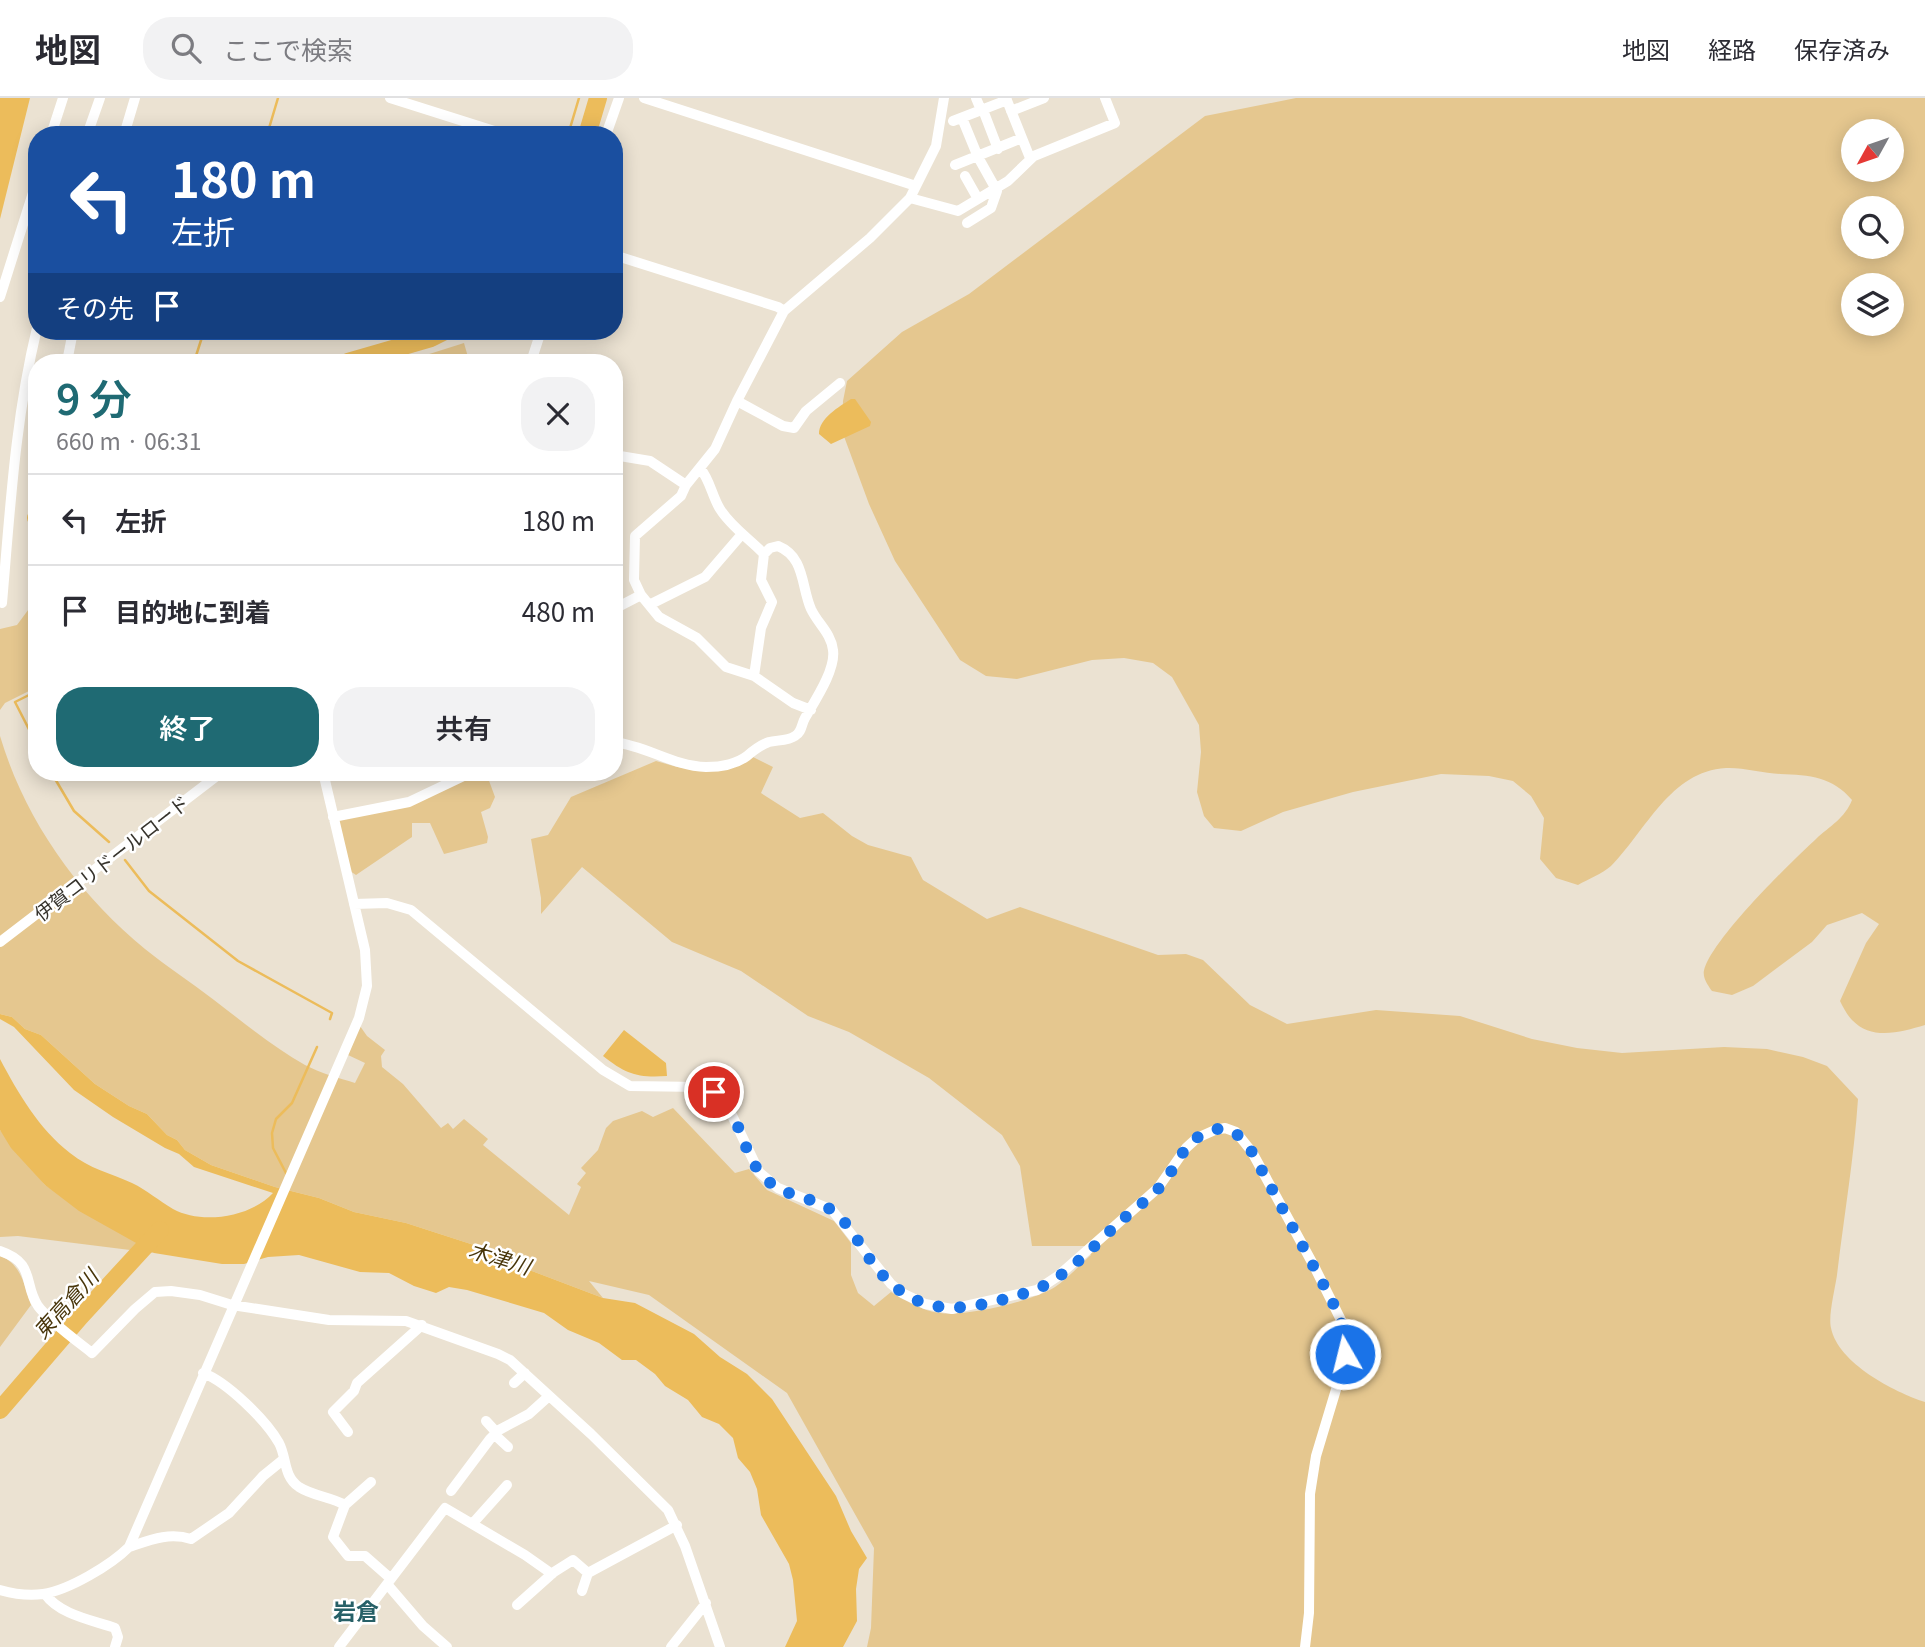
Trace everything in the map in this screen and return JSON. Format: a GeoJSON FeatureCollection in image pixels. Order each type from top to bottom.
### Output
{"type":"FeatureCollection","features":[{"type":"Feature","properties":{"kind":"street"},"geometry":{"type":"LineString","coordinates":[[54,126],[63,98]]}},
{"type":"Feature","properties":{"kind":"street"},"geometry":{"type":"LineString","coordinates":[[91,126],[100,98]]}},
{"type":"Feature","properties":{"kind":"street"},"geometry":{"type":"LineString","coordinates":[[127,126],[135,98]]}},
{"type":"Feature","properties":{"kind":"street"},"geometry":{"type":"LineString","coordinates":[[390,98],[479,126]]}},
{"type":"Feature","properties":{"kind":"street"},"geometry":{"type":"LineString","coordinates":[[610,126],[619,98]]}},
{"type":"Feature","properties":{"kind":"street"},"geometry":{"type":"LineString","coordinates":[[644,98],[916,186]]}},
{"type":"Feature","properties":{"kind":"street"},"geometry":{"type":"LineString","coordinates":[[811,709],[793,703],[754,676],[726,667],[697,638],[659,617],[641,595],[634,580],[635,536],[681,496],[686,485],[715,449],[784,311],[870,238],[910,198],[936,146],[944,98]]}},
{"type":"Feature","properties":{"kind":"street"},"geometry":{"type":"LineString","coordinates":[[976,98],[998,149]]}},
{"type":"Feature","properties":{"kind":"street"},"geometry":{"type":"LineString","coordinates":[[1011,111],[1044,98]]}},
{"type":"Feature","properties":{"kind":"street"},"geometry":{"type":"LineString","coordinates":[[910,198],[954,211],[978,199],[1014,177],[1030,158],[1115,123],[1105,98]]}},
{"type":"Feature","properties":{"kind":"street"},"geometry":{"type":"LineString","coordinates":[[967,223],[991,208],[996,189],[958,119],[1007,99],[1030,158]]}},
{"type":"Feature","properties":{"kind":"street"},"geometry":{"type":"LineString","coordinates":[[955,166],[1022,138]]}},
{"type":"Feature","properties":{"kind":"street"},"geometry":{"type":"LineString","coordinates":[[965,176],[978,199]]}},
{"type":"Feature","properties":{"kind":"street"},"geometry":{"type":"LineString","coordinates":[[0,297],[28,208]]}},
{"type":"Feature","properties":{"kind":"street"},"geometry":{"type":"LineString","coordinates":[[623,258],[784,311]]}},
{"type":"Feature","properties":{"kind":"street"},"geometry":{"type":"LineString","coordinates":[[2,603],[15,453],[28,368]]}},
{"type":"Feature","properties":{"kind":"street"},"geometry":{"type":"LineString","coordinates":[[737,401],[783,426],[794,428],[806,411],[841,383]]}},
{"type":"Feature","properties":{"kind":"street"},"geometry":{"type":"LineString","coordinates":[[623,456],[650,461],[686,485]]}},
{"type":"Feature","properties":{"kind":"street"},"geometry":{"type":"LineString","coordinates":[[700,468],[707,477],[720,510],[764,554]]}},
{"type":"Feature","properties":{"kind":"street"},"geometry":{"type":"LineString","coordinates":[[649,605],[705,577],[742,534]]}},
{"type":"Feature","properties":{"kind":"street"},"geometry":{"type":"LineString","coordinates":[[623,743],[634,745],[678,764],[727,766],[745,758],[757,747],[793,738],[800,732],[833,661],[831,638],[814,617],[796,560],[778,545],[764,554]]}},
{"type":"Feature","properties":{"kind":"street"},"geometry":{"type":"LineString","coordinates":[[754,676],[761,628],[772,602],[761,580],[764,554]]}},
{"type":"Feature","properties":{"kind":"street"},"geometry":{"type":"LineString","coordinates":[[623,604],[641,595]]}},
{"type":"Feature","properties":{"kind":"street","name":"伊賀コリドールロード"},"geometry":{"type":"LineString","coordinates":[[0,942],[210,781]]}},
{"type":"Feature","properties":{"kind":"street"},"geometry":{"type":"LineString","coordinates":[[129,1547],[365,999],[368,972],[365,950],[325,781]]}},
{"type":"Feature","properties":{"kind":"street"},"geometry":{"type":"LineString","coordinates":[[333,817],[409,802],[453,781]]}},
{"type":"Feature","properties":{"kind":"street"},"geometry":{"type":"LineString","coordinates":[[354,905],[387,903],[411,910],[622,1083],[642,1087],[700,1087],[714,1092],[728,1107],[755,1167],[769,1182],[787,1193],[832,1210],[891,1284],[902,1293],[932,1306],[958,1309],[1017,1296],[1049,1283],[1158,1188],[1196,1138],[1225,1128],[1236,1132],[1246,1143],[1275,1194],[1330,1297],[1343,1330],[1344,1363],[1316,1456],[1310,1494],[1309,1614],[1305,1647]]}},
{"type":"Feature","properties":{"kind":"street"},"geometry":{"type":"LineString","coordinates":[[0,1251],[12,1256],[27,1272],[38,1306],[92,1353],[155,1292],[171,1291],[329,1320],[393,1319],[422,1325],[510,1360],[659,1501],[677,1525],[720,1647]]}},
{"type":"Feature","properties":{"kind":"street"},"geometry":{"type":"LineString","coordinates":[[348,1432],[333,1412],[354,1391],[358,1383],[422,1325]]}},
{"type":"Feature","properties":{"kind":"street"},"geometry":{"type":"LineString","coordinates":[[203,1373],[216,1378],[237,1396],[279,1444],[287,1474],[299,1487],[345,1504]]}},
{"type":"Feature","properties":{"kind":"street"},"geometry":{"type":"LineString","coordinates":[[514,1383],[524,1373]]}},
{"type":"Feature","properties":{"kind":"street"},"geometry":{"type":"LineString","coordinates":[[451,1490],[496,1434],[529,1414],[549,1396]]}},
{"type":"Feature","properties":{"kind":"street"},"geometry":{"type":"LineString","coordinates":[[486,1421],[508,1447]]}},
{"type":"Feature","properties":{"kind":"street"},"geometry":{"type":"LineString","coordinates":[[0,1590],[20,1595],[45,1594],[97,1570],[129,1547],[169,1535],[191,1539],[229,1513],[263,1476],[284,1459]]}},
{"type":"Feature","properties":{"kind":"street"},"geometry":{"type":"LineString","coordinates":[[372,1482],[345,1504],[332,1534],[334,1542],[348,1556],[365,1556],[389,1581],[423,1626],[446,1647]]}},
{"type":"Feature","properties":{"kind":"street"},"geometry":{"type":"LineString","coordinates":[[473,1523],[507,1485]]}},
{"type":"Feature","properties":{"kind":"street"},"geometry":{"type":"LineString","coordinates":[[339,1647],[445,1508],[552,1574]]}},
{"type":"Feature","properties":{"kind":"street"},"geometry":{"type":"LineString","coordinates":[[582,1591],[588,1573],[677,1525]]}},
{"type":"Feature","properties":{"kind":"street"},"geometry":{"type":"LineString","coordinates":[[517,1605],[552,1574],[573,1560],[588,1573]]}},
{"type":"Feature","properties":{"kind":"street"},"geometry":{"type":"LineString","coordinates":[[45,1594],[54,1604],[69,1612],[115,1628],[118,1637],[115,1647]]}},
{"type":"Feature","properties":{"kind":"street"},"geometry":{"type":"LineString","coordinates":[[671,1647],[706,1603]]}},
{"type":"Feature","properties":{"kind":"shaded area"},"geometry":{"type":"Polygon","coordinates":[[[1296,98],[1925,98],[1925,1025],[1897,1032],[1868,1031],[1850,1018],[1840,1001],[1866,943],[1879,924],[1862,913],[1827,925],[1812,942],[1753,986],[1732,995],[1712,991],[1705,980],[1707,964],[1716,947],[1750,905],[1837,821],[1849,806],[1852,800],[1829,782],[1811,777],[1738,768],[1706,772],[1674,791],[1611,866],[1578,885],[1556,878],[1540,859],[1544,818],[1531,796],[1513,781],[1489,776],[1441,774],[1353,792],[1283,812],[1241,831],[1214,828],[1204,816],[1197,792],[1201,752],[1199,725],[1172,677],[1153,663],[1124,658],[1092,660],[1017,679],[986,676],[960,660],[895,561],[869,504],[842,431],[847,381],[902,332],[969,294],[1205,116],[1296,98]]]}},
{"type":"Feature","properties":{"kind":"shaded area"},"geometry":{"type":"Polygon","coordinates":[[[464,343],[467,354],[429,354],[464,343]]]}},
{"type":"Feature","properties":{"kind":"shaded area"},"geometry":{"type":"Polygon","coordinates":[[[28,610],[28,692],[5,703],[0,710],[0,629],[17,625],[28,610]]]}},
{"type":"Feature","properties":{"kind":"shaded area"},"geometry":{"type":"Polygon","coordinates":[[[0,736],[24,797],[39,826],[76,880],[121,928],[145,949],[293,1058],[311,1068],[355,1083],[365,1063],[348,1055],[360,1026],[367,1036],[385,1050],[381,1056],[382,1067],[403,1084],[441,1128],[448,1123],[453,1129],[464,1119],[488,1139],[483,1145],[569,1215],[581,1187],[577,1184],[586,1173],[581,1168],[598,1150],[606,1128],[613,1121],[642,1111],[653,1117],[673,1108],[735,1173],[749,1169],[767,1190],[834,1221],[851,1243],[851,1275],[858,1293],[874,1306],[891,1292],[921,1308],[940,1313],[966,1313],[999,1307],[1031,1298],[1055,1287],[1091,1255],[1084,1246],[1032,1246],[1020,1166],[1002,1135],[929,1078],[849,1032],[808,1016],[741,971],[672,942],[582,867],[541,914],[541,898],[531,839],[548,835],[571,797],[609,781],[623,781],[623,775],[656,761],[677,767],[707,769],[751,756],[773,767],[761,793],[800,818],[823,813],[868,845],[911,857],[923,880],[987,919],[1020,907],[1158,955],[1186,954],[1203,960],[1250,1005],[1287,1024],[1376,1010],[1460,1016],[1532,1039],[1622,1053],[1724,1047],[1767,1049],[1803,1057],[1827,1066],[1858,1099],[1831,1310],[1831,1328],[1844,1353],[1856,1364],[1883,1383],[1925,1402],[1925,1647],[867,1647],[871,1628],[874,1548],[787,1393],[649,1295],[589,1281],[603,1298],[524,1268],[477,1246],[406,1223],[354,1212],[319,1198],[275,1187],[211,1165],[185,1150],[147,1114],[95,1084],[41,1035],[25,1029],[12,1017],[0,1014],[0,736]]]}},
{"type":"Feature","properties":{"kind":"shaded area"},"geometry":{"type":"Polygon","coordinates":[[[454,781],[489,781],[495,797],[490,808],[481,812],[488,837],[487,843],[444,854],[430,823],[412,823],[412,837],[356,875],[350,871],[337,823],[342,818],[368,814],[454,781]]]}},
{"type":"Feature","properties":{"kind":"shaded area"},"geometry":{"type":"Polygon","coordinates":[[[0,1130],[45,1185],[154,1253],[18,1236],[0,1237],[0,1130]]]}},
{"type":"Feature","properties":{"kind":"shaded area"},"geometry":{"type":"Polygon","coordinates":[[[0,1256],[7,1259],[17,1270],[31,1305],[0,1347],[0,1256]]]}},
{"type":"Feature","properties":{"kind":"water"},"geometry":{"type":"Polygon","coordinates":[[[0,98],[30,98],[0,219],[0,98]]]}},
{"type":"Feature","properties":{"kind":"water"},"geometry":{"type":"Polygon","coordinates":[[[851,399],[855,399],[871,422],[870,426],[831,444],[819,434],[822,423],[851,399]]]}},
{"type":"Feature","properties":{"kind":"water","name":"木津川"},"geometry":{"type":"Polygon","coordinates":[[[0,1014],[12,1017],[25,1029],[41,1035],[95,1084],[147,1114],[185,1150],[211,1165],[275,1187],[319,1198],[354,1212],[406,1223],[477,1246],[524,1268],[603,1298],[635,1303],[694,1334],[720,1357],[747,1374],[772,1399],[836,1496],[851,1531],[867,1558],[859,1569],[856,1589],[857,1621],[843,1647],[785,1647],[797,1621],[793,1580],[789,1564],[761,1515],[757,1489],[750,1472],[738,1458],[733,1438],[719,1424],[702,1417],[688,1400],[665,1386],[655,1374],[636,1360],[622,1360],[599,1343],[568,1330],[544,1313],[467,1290],[449,1287],[436,1293],[414,1286],[389,1273],[360,1272],[299,1255],[268,1257],[244,1264],[222,1264],[154,1253],[79,1211],[45,1185],[11,1148],[0,1130],[0,1059],[30,1110],[70,1153],[85,1163],[137,1186],[173,1209],[198,1217],[226,1216],[252,1208],[273,1193],[194,1167],[179,1154],[113,1117],[74,1090],[14,1027],[0,1019],[0,1014]]]}},
{"type":"Feature","properties":{"kind":"water"},"geometry":{"type":"Polygon","coordinates":[[[624,1030],[666,1063],[667,1076],[632,1074],[603,1056],[624,1030]]]}},
{"type":"Feature","properties":{"kind":"waterway"},"geometry":{"type":"LineString","coordinates":[[270,126],[278,98]]}},
{"type":"Feature","properties":{"kind":"waterway"},"geometry":{"type":"LineString","coordinates":[[571,126],[579,98]]}},
{"type":"Feature","properties":{"kind":"waterway"},"geometry":{"type":"LineString","coordinates":[[590,126],[598,98]]}},
{"type":"Feature","properties":{"kind":"waterway"},"geometry":{"type":"LineString","coordinates":[[197,354],[201,340]]}},
{"type":"Feature","properties":{"kind":"waterway"},"geometry":{"type":"LineString","coordinates":[[376,354],[424,340]]}},
{"type":"Feature","properties":{"kind":"waterway"},"geometry":{"type":"LineString","coordinates":[[28,696],[15,702],[28,727]]}},
{"type":"Feature","properties":{"kind":"waterway"},"geometry":{"type":"LineString","coordinates":[[56,781],[74,811],[109,842]]}},
{"type":"Feature","properties":{"kind":"waterway"},"geometry":{"type":"LineString","coordinates":[[125,860],[149,891],[238,961],[332,1013],[330,1019]]}},
{"type":"Feature","properties":{"kind":"waterway"},"geometry":{"type":"LineString","coordinates":[[287,1175],[273,1148],[272,1133],[276,1119],[292,1103],[317,1047]]}},
{"type":"Feature","properties":{"kind":"waterway","name":"東高倉川"},"geometry":{"type":"LineString","coordinates":[[0,1410],[160,1230]]}},
{"type":"Feature","properties":{"kind":"district","name":"岩倉"},"geometry":{"type":"Point","coordinates":[356,1610]}},
{"type":"Feature","properties":{"kind":"route"},"geometry":{"type":"LineString","coordinates":[[714,1092],[728,1107],[755,1167],[769,1182],[787,1193],[832,1210],[891,1284],[917,1300],[946,1309],[958,1309],[1017,1296],[1049,1283],[1158,1188],[1196,1138],[1206,1132],[1225,1128],[1236,1132],[1252,1152],[1330,1297],[1341,1320],[1345,1354]]}}]}
